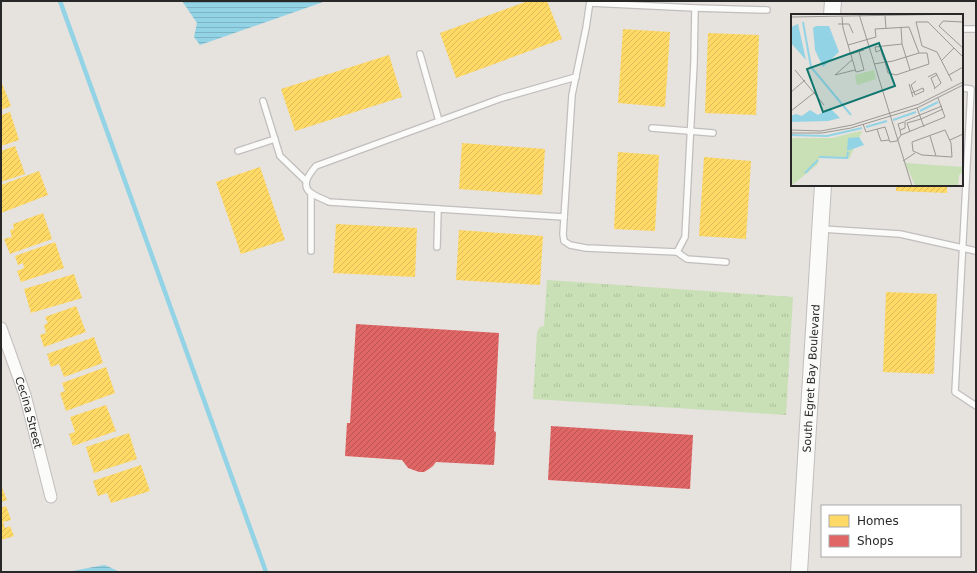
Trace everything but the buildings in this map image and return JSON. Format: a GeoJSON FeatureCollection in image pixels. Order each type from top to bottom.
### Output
{"type":"FeatureCollection","features":[{"type":"Feature","properties":{"kind":"main road"},"geometry":{"type":"LineString","coordinates":[[832,14],[833,1]]}},
{"type":"Feature","properties":{"kind":"main road","name":"South Egret Bay Boulevard"},"geometry":{"type":"LineString","coordinates":[[799,572],[822,186]]}},
{"type":"Feature","properties":{"kind":"street","name":"Cecina Street"},"geometry":{"type":"LineString","coordinates":[[1,328],[25,395],[51,497]]}},
{"type":"Feature","properties":{"kind":"lane"},"geometry":{"type":"LineString","coordinates":[[726,262],[687,259],[677,252],[586,248],[570,245],[564,241],[563,234],[572,95],[590,2],[637,3],[695,8],[767,10]]}},
{"type":"Feature","properties":{"kind":"lane"},"geometry":{"type":"LineString","coordinates":[[677,252],[684,237],[695,8]]}},
{"type":"Feature","properties":{"kind":"lane"},"geometry":{"type":"LineString","coordinates":[[963,29],[976,29]]}},
{"type":"Feature","properties":{"kind":"lane"},"geometry":{"type":"LineString","coordinates":[[420,54],[440,121]]}},
{"type":"Feature","properties":{"kind":"lane"},"geometry":{"type":"LineString","coordinates":[[564,217],[329,202],[311,193],[307,189],[306,181],[309,174],[316,166],[502,98],[576,77]]}},
{"type":"Feature","properties":{"kind":"lane"},"geometry":{"type":"LineString","coordinates":[[963,88],[974,89],[955,392],[976,406]]}},
{"type":"Feature","properties":{"kind":"lane"},"geometry":{"type":"LineString","coordinates":[[263,101],[280,156],[306,181]]}},
{"type":"Feature","properties":{"kind":"lane"},"geometry":{"type":"LineString","coordinates":[[652,128],[713,133]]}},
{"type":"Feature","properties":{"kind":"lane"},"geometry":{"type":"LineString","coordinates":[[238,151],[274,139]]}},
{"type":"Feature","properties":{"kind":"lane"},"geometry":{"type":"LineString","coordinates":[[311,193],[311,251]]}},
{"type":"Feature","properties":{"kind":"lane"},"geometry":{"type":"LineString","coordinates":[[437,247],[438,209]]}},
{"type":"Feature","properties":{"kind":"lane"},"geometry":{"type":"LineString","coordinates":[[820,229],[900,234],[976,251]]}},
{"type":"Feature","properties":{"kind":"green space"},"geometry":{"type":"Polygon","coordinates":[[[547,280],[793,297],[786,415],[533,399],[537,332],[540,327],[544,326],[547,280]]]}},
{"type":"Feature","properties":{"kind":"water"},"geometry":{"type":"Polygon","coordinates":[[[182,1],[326,1],[200,45],[194,37],[197,23],[182,1]]]}},
{"type":"Feature","properties":{"kind":"water"},"geometry":{"type":"Polygon","coordinates":[[[104,565],[120,572],[67,572],[104,565]]]}},
{"type":"Feature","properties":{"kind":"waterway"},"geometry":{"type":"LineString","coordinates":[[60,1],[266,572]]}}]}
